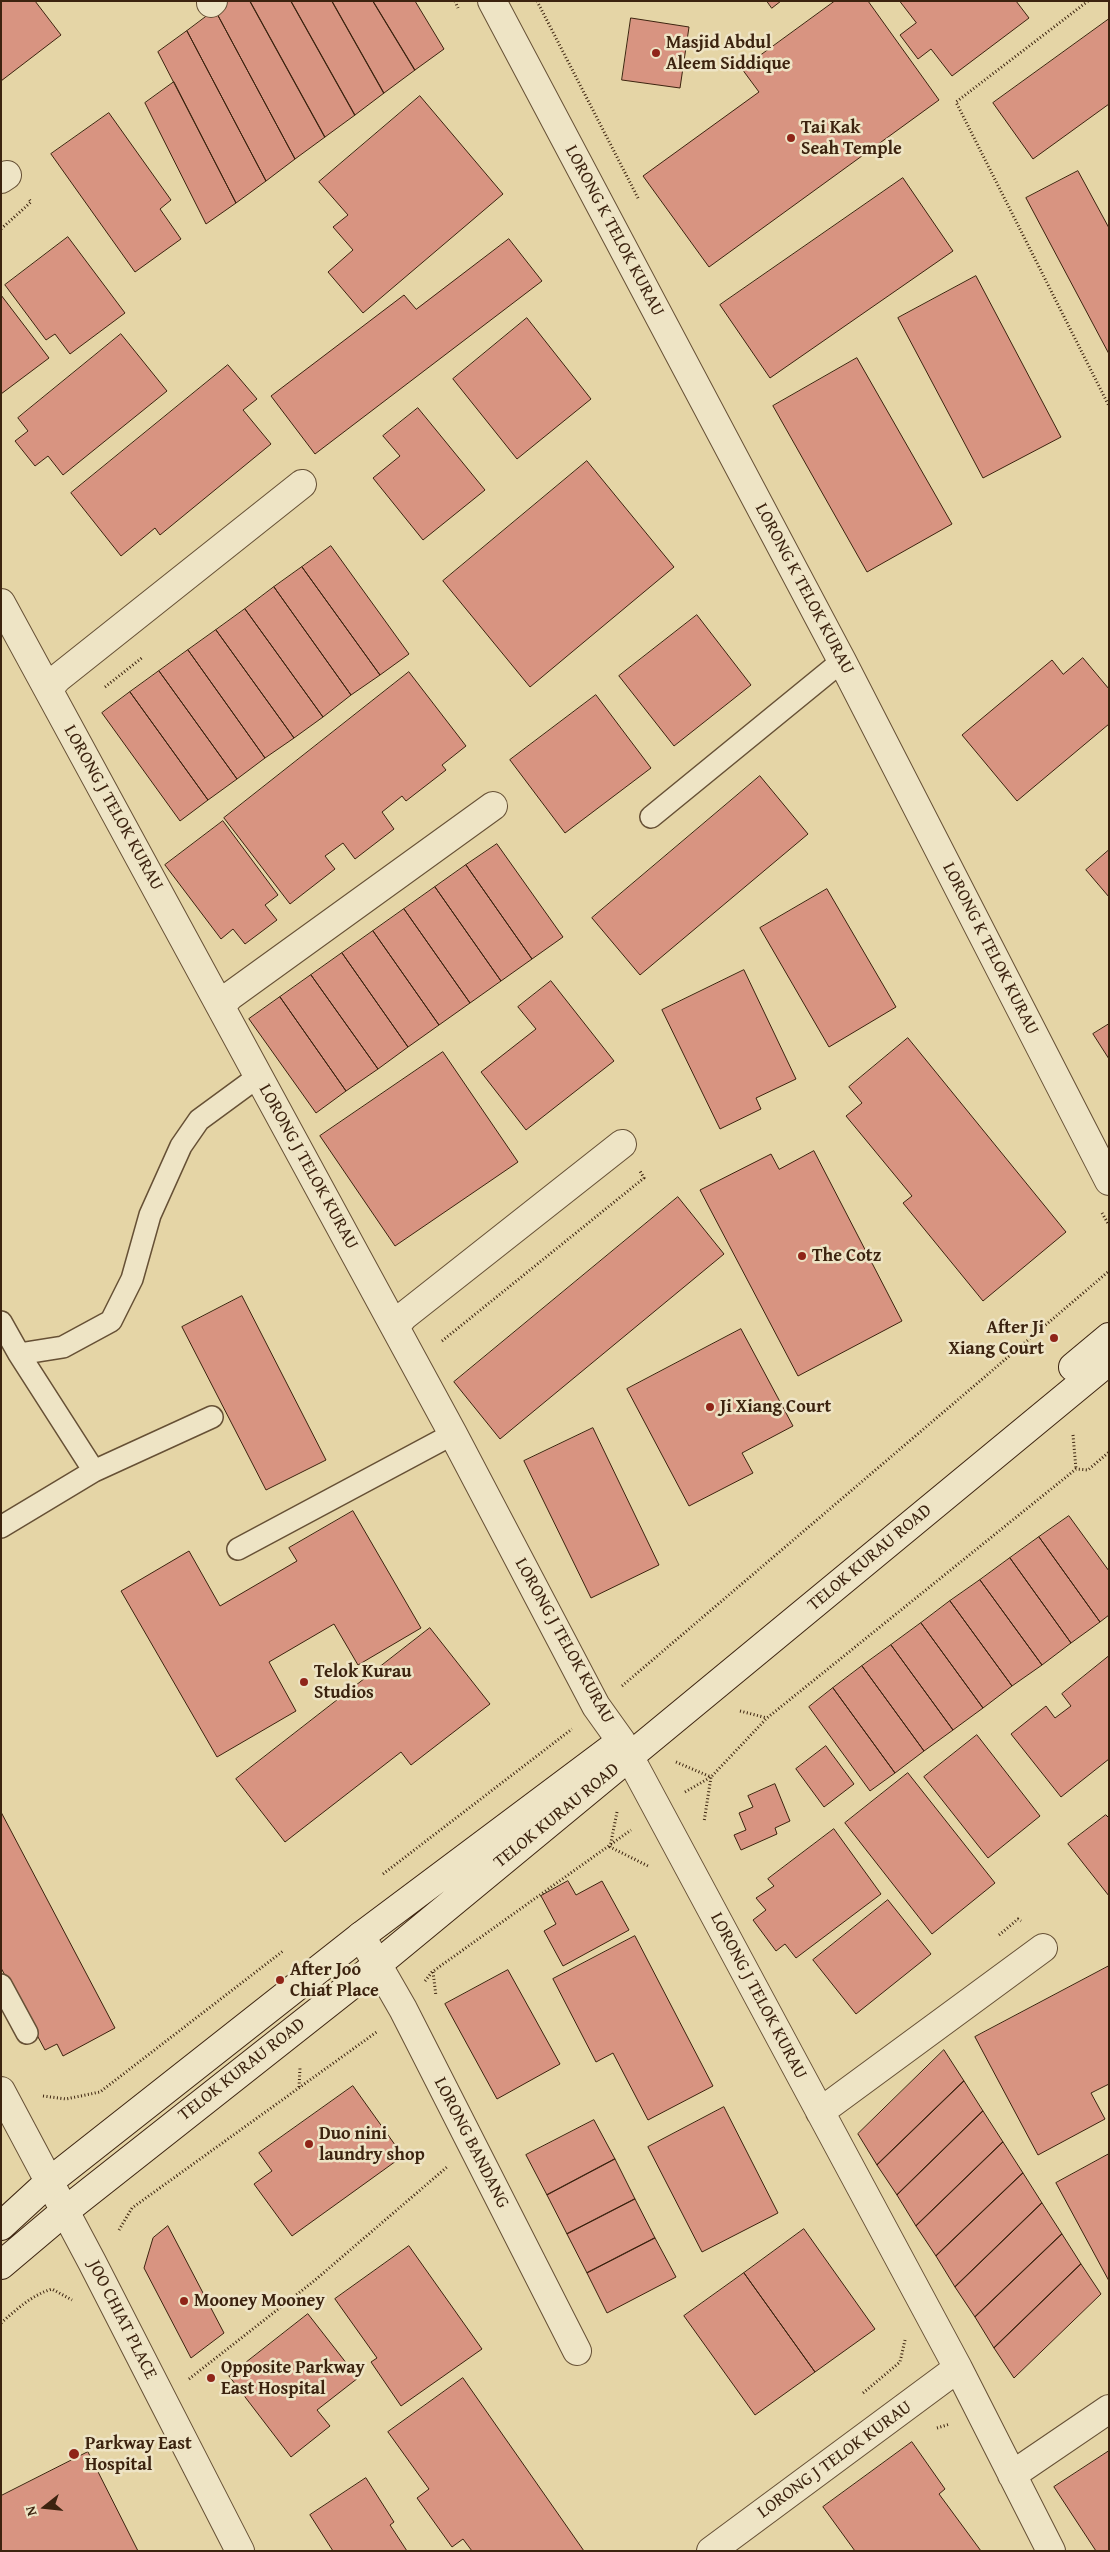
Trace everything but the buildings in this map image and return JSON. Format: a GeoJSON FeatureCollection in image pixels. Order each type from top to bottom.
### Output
{"type":"FeatureCollection","features":[{"type":"Feature","properties":{"kind":"street","name":"LORONG K TELOK KURAU"},"geometry":{"type":"LineString","coordinates":[[492,1],[842,661],[1109,1181]]}},
{"type":"Feature","properties":{"kind":"street"},"geometry":{"type":"LineString","coordinates":[[48,689],[58,678],[302,484]]}},
{"type":"Feature","properties":{"kind":"street","name":"LORONG J TELOK KURAU"},"geometry":{"type":"LineString","coordinates":[[1,603],[453,1434],[596,1706],[625,1749],[657,1808],[958,2368],[1051,2551]]}},
{"type":"Feature","properties":{"kind":"street"},"geometry":{"type":"LineString","coordinates":[[221,1006],[230,996],[493,806]]}},
{"type":"Feature","properties":{"kind":"street"},"geometry":{"type":"LineString","coordinates":[[395,1327],[404,1316],[622,1144]]}},
{"type":"Feature","properties":{"kind":"street","name":"TELOK KURAU ROAD"},"geometry":{"type":"LineString","coordinates":[[1,2265],[65,2211],[378,1964],[625,1749],[1109,1337]]}},
{"type":"Feature","properties":{"kind":"street","name":"TELOK KURAU ROAD"},"geometry":{"type":"LineString","coordinates":[[1,2226],[50,2181],[362,1936],[625,1749],[1109,1361]]}},
{"type":"Feature","properties":{"kind":"street","name":"LORONG BANDANG"},"geometry":{"type":"LineString","coordinates":[[362,1936],[403,2009],[577,2352]]}},
{"type":"Feature","properties":{"kind":"street"},"geometry":{"type":"LineString","coordinates":[[820,2112],[1043,1948]]}},
{"type":"Feature","properties":{"kind":"street","name":"JOO CHIAT PLACE"},"geometry":{"type":"LineString","coordinates":[[1,2091],[50,2181],[240,2551]]}},
{"type":"Feature","properties":{"kind":"street","name":"LORONG J TELOK KURAU"},"geometry":{"type":"LineString","coordinates":[[711,2551],[958,2368]]}},
{"type":"Feature","properties":{"kind":"street"},"geometry":{"type":"LineString","coordinates":[[1012,2475],[1109,2409]]}},
{"type":"Feature","properties":{"kind":"lane"},"geometry":{"type":"LineString","coordinates":[[651,817],[842,661]]}},
{"type":"Feature","properties":{"kind":"lane"},"geometry":{"type":"LineString","coordinates":[[19,1354],[63,1347],[111,1321],[132,1279],[150,1215],[180,1146],[200,1120],[259,1076]]}},
{"type":"Feature","properties":{"kind":"lane"},"geometry":{"type":"LineString","coordinates":[[1,1322],[19,1354],[94,1471]]}},
{"type":"Feature","properties":{"kind":"lane"},"geometry":{"type":"LineString","coordinates":[[1,1527],[94,1471],[212,1417]]}},
{"type":"Feature","properties":{"kind":"lane"},"geometry":{"type":"LineString","coordinates":[[238,1549],[453,1434]]}},
{"type":"Feature","properties":{"kind":"lane"},"geometry":{"type":"LineString","coordinates":[[1,1985],[27,2033]]}},
{"type":"Feature","properties":{"kind":"path"},"geometry":{"type":"LineString","coordinates":[[1088,1],[956,102],[1109,406]]}},
{"type":"Feature","properties":{"kind":"path"},"geometry":{"type":"LineString","coordinates":[[440,1343],[644,1178],[622,1144]]}},
{"type":"Feature","properties":{"kind":"path"},"geometry":{"type":"LineString","coordinates":[[377,1878],[583,1720],[596,1706],[1109,1271]]}},
{"type":"Feature","properties":{"kind":"path"},"geometry":{"type":"LineString","coordinates":[[119,2230],[132,2208],[381,2028],[403,2009],[432,1972],[610,1847],[657,1808],[711,1777],[768,1718],[1076,1469],[1088,1470],[1109,1452]]}},
{"type":"Feature","properties":{"kind":"path"},"geometry":{"type":"LineString","coordinates":[[38,2093],[66,2099],[100,2092],[290,1946]]}},
{"type":"Feature","properties":{"kind":"path"},"geometry":{"type":"LineString","coordinates":[[162,2397],[195,2376],[314,2281],[473,2147]]}},
{"type":"Feature","properties":{"kind":"path"},"geometry":{"type":"LineString","coordinates":[[1,2323],[25,2302],[52,2289]]}},
{"type":"Feature","properties":{"kind":"place","name":"Masjid Abdul Aleem Siddique"},"geometry":{"type":"Point","coordinates":[656,53]}},
{"type":"Feature","properties":{"kind":"place","name":"Tai Kak Seah Temple"},"geometry":{"type":"Point","coordinates":[791,138]}},
{"type":"Feature","properties":{"kind":"place","name":"The Cotz"},"geometry":{"type":"Point","coordinates":[802,1256]}},
{"type":"Feature","properties":{"kind":"place","name":"After Ji Xiang Court"},"geometry":{"type":"Point","coordinates":[1054,1338]}},
{"type":"Feature","properties":{"kind":"place","name":"Ji Xiang Court"},"geometry":{"type":"Point","coordinates":[710,1407]}},
{"type":"Feature","properties":{"kind":"place","name":"Telok Kurau Studios"},"geometry":{"type":"Point","coordinates":[304,1682]}},
{"type":"Feature","properties":{"kind":"place","name":"After Joo Chiat Place"},"geometry":{"type":"Point","coordinates":[280,1980]}},
{"type":"Feature","properties":{"kind":"place","name":"Duo nini laundry shop"},"geometry":{"type":"Point","coordinates":[309,2144]}},
{"type":"Feature","properties":{"kind":"place","name":"Mooney Mooney"},"geometry":{"type":"Point","coordinates":[184,2301]}},
{"type":"Feature","properties":{"kind":"place","name":"Opposite Parkway East Hospital"},"geometry":{"type":"Point","coordinates":[211,2378]}},
{"type":"Feature","properties":{"kind":"place","name":"Parkway East Hospital"},"geometry":{"type":"Point","coordinates":[74,2454]}}]}
